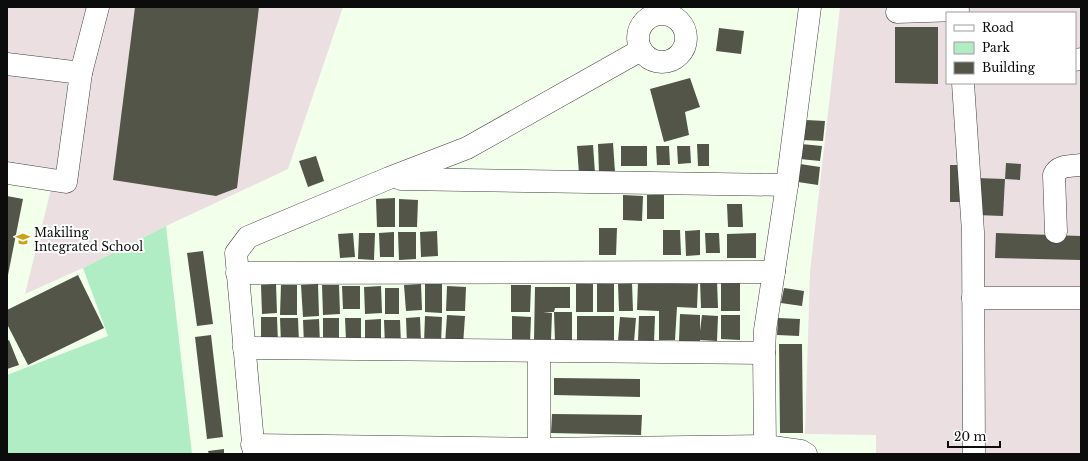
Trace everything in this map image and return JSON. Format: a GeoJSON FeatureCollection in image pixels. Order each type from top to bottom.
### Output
{"type":"FeatureCollection","features":[{"type":"Feature","properties":{"kind":"street"},"geometry":{"type":"LineString","coordinates":[[7,173],[66,182],[81,73],[98,7]]}},
{"type":"Feature","properties":{"kind":"street"},"geometry":{"type":"LineString","coordinates":[[765,446],[765,330],[787,185],[810,7]]}},
{"type":"Feature","properties":{"kind":"street"},"geometry":{"type":"LineString","coordinates":[[897,12],[958,10]]}},
{"type":"Feature","properties":{"kind":"street"},"geometry":{"type":"LineString","coordinates":[[657,11],[674,17],[680,22],[687,36],[686,44],[682,52],[677,58],[670,61],[654,61],[647,57],[641,50],[638,43],[640,28],[644,22],[657,11]]}},
{"type":"Feature","properties":{"kind":"street"},"geometry":{"type":"LineString","coordinates":[[641,50],[467,148],[389,178],[248,237],[236,253],[253,450],[539,449],[765,446],[801,451],[806,454]]}},
{"type":"Feature","properties":{"kind":"street"},"geometry":{"type":"LineString","coordinates":[[7,64],[81,73]]}},
{"type":"Feature","properties":{"kind":"street"},"geometry":{"type":"LineString","coordinates":[[963,84],[973,232],[974,454]]}},
{"type":"Feature","properties":{"kind":"street"},"geometry":{"type":"LineString","coordinates":[[1056,232],[1054,175],[1056,171],[1067,166],[1081,165]]}},
{"type":"Feature","properties":{"kind":"street"},"geometry":{"type":"LineString","coordinates":[[389,178],[787,185]]}},
{"type":"Feature","properties":{"kind":"street"},"geometry":{"type":"LineString","coordinates":[[237,273],[774,272]]}},
{"type":"Feature","properties":{"kind":"street"},"geometry":{"type":"LineString","coordinates":[[973,298],[1081,298]]}},
{"type":"Feature","properties":{"kind":"street"},"geometry":{"type":"LineString","coordinates":[[244,348],[764,353]]}},
{"type":"Feature","properties":{"kind":"street"},"geometry":{"type":"LineString","coordinates":[[538,351],[539,449]]}},
{"type":"Feature","properties":{"kind":"shaded area"},"geometry":{"type":"Polygon","coordinates":[[[7,7],[343,7],[288,169],[166,226],[83,268],[25,294],[52,185],[7,180],[7,7]]]}},
{"type":"Feature","properties":{"kind":"shaded area"},"geometry":{"type":"Polygon","coordinates":[[[840,7],[1081,7],[1081,454],[876,454],[876,435],[805,434],[810,272],[840,7]]]}},
{"type":"Feature","properties":{"kind":"green space"},"geometry":{"type":"Polygon","coordinates":[[[166,226],[192,454],[7,454],[7,375],[108,336],[83,268],[166,226]]]}},
{"type":"Feature","properties":{"kind":"building"},"geometry":{"type":"Polygon","coordinates":[[[135,7],[259,7],[237,188],[216,196],[113,180],[135,7]]]}},
{"type":"Feature","properties":{"kind":"building"},"geometry":{"type":"Polygon","coordinates":[[[895,27],[938,27],[938,84],[895,83],[895,27]]]}},
{"type":"Feature","properties":{"kind":"building"},"geometry":{"type":"Polygon","coordinates":[[[719,28],[744,31],[741,54],[716,51],[719,28]]]}},
{"type":"Feature","properties":{"kind":"building"},"geometry":{"type":"Polygon","coordinates":[[[690,78],[700,107],[685,112],[689,135],[664,142],[650,89],[690,78]]]}},
{"type":"Feature","properties":{"kind":"building"},"geometry":{"type":"Polygon","coordinates":[[[806,120],[825,121],[823,141],[803,140],[806,120]]]}},
{"type":"Feature","properties":{"kind":"building"},"geometry":{"type":"Polygon","coordinates":[[[613,143],[615,172],[599,173],[598,144],[613,143]]]}},
{"type":"Feature","properties":{"kind":"building"},"geometry":{"type":"Polygon","coordinates":[[[697,144],[709,144],[709,166],[698,166],[697,144]]]}},
{"type":"Feature","properties":{"kind":"building"},"geometry":{"type":"Polygon","coordinates":[[[801,144],[822,146],[820,161],[800,159],[801,144]]]}},
{"type":"Feature","properties":{"kind":"building"},"geometry":{"type":"Polygon","coordinates":[[[593,145],[595,173],[579,174],[577,146],[593,145]]]}},
{"type":"Feature","properties":{"kind":"building"},"geometry":{"type":"Polygon","coordinates":[[[621,146],[647,146],[647,166],[621,166],[621,146]]]}},
{"type":"Feature","properties":{"kind":"building"},"geometry":{"type":"Polygon","coordinates":[[[656,146],[669,146],[670,165],[657,165],[656,146]]]}},
{"type":"Feature","properties":{"kind":"building"},"geometry":{"type":"Polygon","coordinates":[[[677,146],[690,146],[691,163],[678,164],[677,146]]]}},
{"type":"Feature","properties":{"kind":"building"},"geometry":{"type":"Polygon","coordinates":[[[316,156],[324,181],[308,187],[299,161],[316,156]]]}},
{"type":"Feature","properties":{"kind":"building"},"geometry":{"type":"Polygon","coordinates":[[[1006,163],[1021,164],[1020,180],[1005,179],[1006,163]]]}},
{"type":"Feature","properties":{"kind":"building"},"geometry":{"type":"Polygon","coordinates":[[[800,164],[820,167],[818,185],[798,182],[800,164]]]}},
{"type":"Feature","properties":{"kind":"building"},"geometry":{"type":"Polygon","coordinates":[[[950,165],[967,165],[966,202],[950,202],[950,165]]]}},
{"type":"Feature","properties":{"kind":"building"},"geometry":{"type":"Polygon","coordinates":[[[977,178],[1005,179],[1003,216],[976,215],[977,178]]]}},
{"type":"Feature","properties":{"kind":"building"},"geometry":{"type":"Polygon","coordinates":[[[623,195],[643,196],[642,221],[623,220],[623,195]]]}},
{"type":"Feature","properties":{"kind":"building"},"geometry":{"type":"Polygon","coordinates":[[[647,195],[664,195],[664,219],[647,219],[647,195]]]}},
{"type":"Feature","properties":{"kind":"building"},"geometry":{"type":"Polygon","coordinates":[[[7,196],[23,199],[8,275],[7,275],[7,196]]]}},
{"type":"Feature","properties":{"kind":"building"},"geometry":{"type":"Polygon","coordinates":[[[395,198],[395,227],[377,227],[376,199],[395,198]]]}},
{"type":"Feature","properties":{"kind":"building"},"geometry":{"type":"Polygon","coordinates":[[[399,199],[418,200],[417,227],[399,227],[399,199]]]}},
{"type":"Feature","properties":{"kind":"building"},"geometry":{"type":"Polygon","coordinates":[[[727,204],[742,204],[743,227],[728,227],[727,204]]]}},
{"type":"Feature","properties":{"kind":"building"},"geometry":{"type":"Polygon","coordinates":[[[599,228],[617,228],[616,255],[599,255],[599,228]]]}},
{"type":"Feature","properties":{"kind":"building"},"geometry":{"type":"Polygon","coordinates":[[[663,230],[680,230],[681,255],[663,255],[663,230]]]}},
{"type":"Feature","properties":{"kind":"building"},"geometry":{"type":"Polygon","coordinates":[[[700,230],[700,255],[686,256],[685,231],[700,230]]]}},
{"type":"Feature","properties":{"kind":"building"},"geometry":{"type":"Polygon","coordinates":[[[437,231],[438,256],[421,257],[420,232],[437,231]]]}},
{"type":"Feature","properties":{"kind":"building"},"geometry":{"type":"Polygon","coordinates":[[[394,232],[394,257],[380,257],[379,233],[394,232]]]}},
{"type":"Feature","properties":{"kind":"building"},"geometry":{"type":"Polygon","coordinates":[[[398,232],[416,232],[416,259],[399,260],[398,232]]]}},
{"type":"Feature","properties":{"kind":"building"},"geometry":{"type":"Polygon","coordinates":[[[353,233],[355,257],[340,258],[338,234],[353,233]]]}},
{"type":"Feature","properties":{"kind":"building"},"geometry":{"type":"Polygon","coordinates":[[[359,233],[375,233],[374,260],[358,259],[359,233]]]}},
{"type":"Feature","properties":{"kind":"building"},"geometry":{"type":"Polygon","coordinates":[[[705,233],[719,233],[720,253],[706,253],[705,233]]]}},
{"type":"Feature","properties":{"kind":"building"},"geometry":{"type":"Polygon","coordinates":[[[756,233],[756,258],[727,258],[727,234],[756,233]]]}},
{"type":"Feature","properties":{"kind":"building"},"geometry":{"type":"Polygon","coordinates":[[[996,233],[1081,236],[1081,260],[995,258],[996,233]]]}},
{"type":"Feature","properties":{"kind":"building"},"geometry":{"type":"Polygon","coordinates":[[[203,251],[213,324],[197,326],[187,253],[203,251]]]}},
{"type":"Feature","properties":{"kind":"building"},"geometry":{"type":"Polygon","coordinates":[[[78,275],[104,328],[28,365],[7,324],[7,310],[78,275]]]}},
{"type":"Feature","properties":{"kind":"building"},"geometry":{"type":"Polygon","coordinates":[[[700,281],[717,281],[718,308],[701,308],[700,281]]]}},
{"type":"Feature","properties":{"kind":"building"},"geometry":{"type":"Polygon","coordinates":[[[721,281],[740,281],[740,311],[721,311],[721,281]]]}},
{"type":"Feature","properties":{"kind":"building"},"geometry":{"type":"Polygon","coordinates":[[[638,282],[698,284],[697,308],[677,307],[675,340],[659,340],[659,311],[637,310],[638,282]]]}},
{"type":"Feature","properties":{"kind":"building"},"geometry":{"type":"Polygon","coordinates":[[[576,283],[593,284],[593,312],[576,312],[576,283]]]}},
{"type":"Feature","properties":{"kind":"building"},"geometry":{"type":"Polygon","coordinates":[[[597,283],[614,284],[614,312],[597,312],[597,283]]]}},
{"type":"Feature","properties":{"kind":"building"},"geometry":{"type":"Polygon","coordinates":[[[632,283],[633,311],[619,311],[618,284],[632,283]]]}},
{"type":"Feature","properties":{"kind":"building"},"geometry":{"type":"Polygon","coordinates":[[[276,284],[277,313],[262,314],[261,285],[276,284]]]}},
{"type":"Feature","properties":{"kind":"building"},"geometry":{"type":"Polygon","coordinates":[[[318,284],[319,316],[303,317],[301,285],[318,284]]]}},
{"type":"Feature","properties":{"kind":"building"},"geometry":{"type":"Polygon","coordinates":[[[421,284],[422,310],[406,311],[404,285],[421,284]]]}},
{"type":"Feature","properties":{"kind":"building"},"geometry":{"type":"Polygon","coordinates":[[[425,284],[442,284],[442,313],[425,312],[425,284]]]}},
{"type":"Feature","properties":{"kind":"building"},"geometry":{"type":"Polygon","coordinates":[[[281,285],[297,285],[297,315],[280,315],[281,285]]]}},
{"type":"Feature","properties":{"kind":"building"},"geometry":{"type":"Polygon","coordinates":[[[322,285],[339,285],[340,314],[323,315],[322,285]]]}},
{"type":"Feature","properties":{"kind":"building"},"geometry":{"type":"Polygon","coordinates":[[[511,285],[531,285],[530,312],[511,312],[511,285]]]}},
{"type":"Feature","properties":{"kind":"building"},"geometry":{"type":"Polygon","coordinates":[[[342,286],[360,286],[360,309],[343,309],[342,286]]]}},
{"type":"Feature","properties":{"kind":"building"},"geometry":{"type":"Polygon","coordinates":[[[381,286],[382,313],[365,314],[364,287],[381,286]]]}},
{"type":"Feature","properties":{"kind":"building"},"geometry":{"type":"Polygon","coordinates":[[[447,286],[466,287],[465,311],[446,311],[447,286]]]}},
{"type":"Feature","properties":{"kind":"building"},"geometry":{"type":"Polygon","coordinates":[[[535,287],[570,287],[570,308],[555,308],[554,312],[543,312],[552,313],[551,340],[534,340],[535,287]]]}},
{"type":"Feature","properties":{"kind":"building"},"geometry":{"type":"Polygon","coordinates":[[[385,288],[399,288],[399,314],[385,314],[385,288]]]}},
{"type":"Feature","properties":{"kind":"building"},"geometry":{"type":"Polygon","coordinates":[[[784,288],[804,291],[802,306],[781,303],[784,288]]]}},
{"type":"Feature","properties":{"kind":"building"},"geometry":{"type":"Polygon","coordinates":[[[554,312],[572,312],[572,342],[555,342],[554,312]]]}},
{"type":"Feature","properties":{"kind":"building"},"geometry":{"type":"Polygon","coordinates":[[[680,314],[700,315],[700,331],[702,315],[718,316],[717,341],[700,340],[700,343],[679,342],[680,314]]]}},
{"type":"Feature","properties":{"kind":"building"},"geometry":{"type":"Polygon","coordinates":[[[447,315],[465,316],[463,345],[445,344],[447,315]]]}},
{"type":"Feature","properties":{"kind":"building"},"geometry":{"type":"Polygon","coordinates":[[[721,315],[740,315],[740,340],[721,339],[721,315]]]}},
{"type":"Feature","properties":{"kind":"building"},"geometry":{"type":"Polygon","coordinates":[[[425,316],[442,317],[441,343],[424,343],[425,316]]]}},
{"type":"Feature","properties":{"kind":"building"},"geometry":{"type":"Polygon","coordinates":[[[512,316],[531,317],[530,342],[512,342],[512,316]]]}},
{"type":"Feature","properties":{"kind":"building"},"geometry":{"type":"Polygon","coordinates":[[[577,316],[614,316],[614,344],[577,342],[577,316]]]}},
{"type":"Feature","properties":{"kind":"building"},"geometry":{"type":"Polygon","coordinates":[[[639,316],[655,316],[654,342],[638,341],[639,316]]]}},
{"type":"Feature","properties":{"kind":"building"},"geometry":{"type":"Polygon","coordinates":[[[261,317],[277,317],[278,343],[261,343],[261,317]]]}},
{"type":"Feature","properties":{"kind":"building"},"geometry":{"type":"Polygon","coordinates":[[[420,317],[421,343],[407,344],[406,318],[420,317]]]}},
{"type":"Feature","properties":{"kind":"building"},"geometry":{"type":"Polygon","coordinates":[[[620,317],[636,318],[634,342],[618,341],[620,317]]]}},
{"type":"Feature","properties":{"kind":"building"},"geometry":{"type":"Polygon","coordinates":[[[280,318],[298,318],[299,343],[281,343],[280,318]]]}},
{"type":"Feature","properties":{"kind":"building"},"geometry":{"type":"Polygon","coordinates":[[[323,318],[339,318],[339,343],[323,344],[323,318]]]}},
{"type":"Feature","properties":{"kind":"building"},"geometry":{"type":"Polygon","coordinates":[[[345,318],[361,318],[361,341],[346,341],[345,318]]]}},
{"type":"Feature","properties":{"kind":"building"},"geometry":{"type":"Polygon","coordinates":[[[778,318],[800,319],[799,336],[777,335],[778,318]]]}},
{"type":"Feature","properties":{"kind":"building"},"geometry":{"type":"Polygon","coordinates":[[[319,319],[320,344],[304,345],[303,320],[319,319]]]}},
{"type":"Feature","properties":{"kind":"building"},"geometry":{"type":"Polygon","coordinates":[[[381,319],[381,342],[365,342],[365,320],[381,319]]]}},
{"type":"Feature","properties":{"kind":"building"},"geometry":{"type":"Polygon","coordinates":[[[384,320],[400,320],[401,345],[385,346],[384,320]]]}},
{"type":"Feature","properties":{"kind":"building"},"geometry":{"type":"Polygon","coordinates":[[[211,335],[223,437],[207,439],[195,337],[211,335]]]}},
{"type":"Feature","properties":{"kind":"building"},"geometry":{"type":"Polygon","coordinates":[[[9,340],[19,365],[7,369],[7,341],[9,340]]]}},
{"type":"Feature","properties":{"kind":"building"},"geometry":{"type":"Polygon","coordinates":[[[779,344],[802,344],[803,433],[780,433],[779,344]]]}},
{"type":"Feature","properties":{"kind":"building"},"geometry":{"type":"Polygon","coordinates":[[[554,378],[640,379],[640,397],[554,395],[554,378]]]}},
{"type":"Feature","properties":{"kind":"building"},"geometry":{"type":"Polygon","coordinates":[[[552,414],[642,415],[641,435],[551,433],[552,414]]]}},
{"type":"Feature","properties":{"kind":"building"},"geometry":{"type":"Polygon","coordinates":[[[224,449],[224,454],[209,454],[208,451],[224,449]]]}},
{"type":"Feature","properties":{"kind":"place","name":"Makiling Integrated School"},"geometry":{"type":"Point","coordinates":[23,239]}}]}
